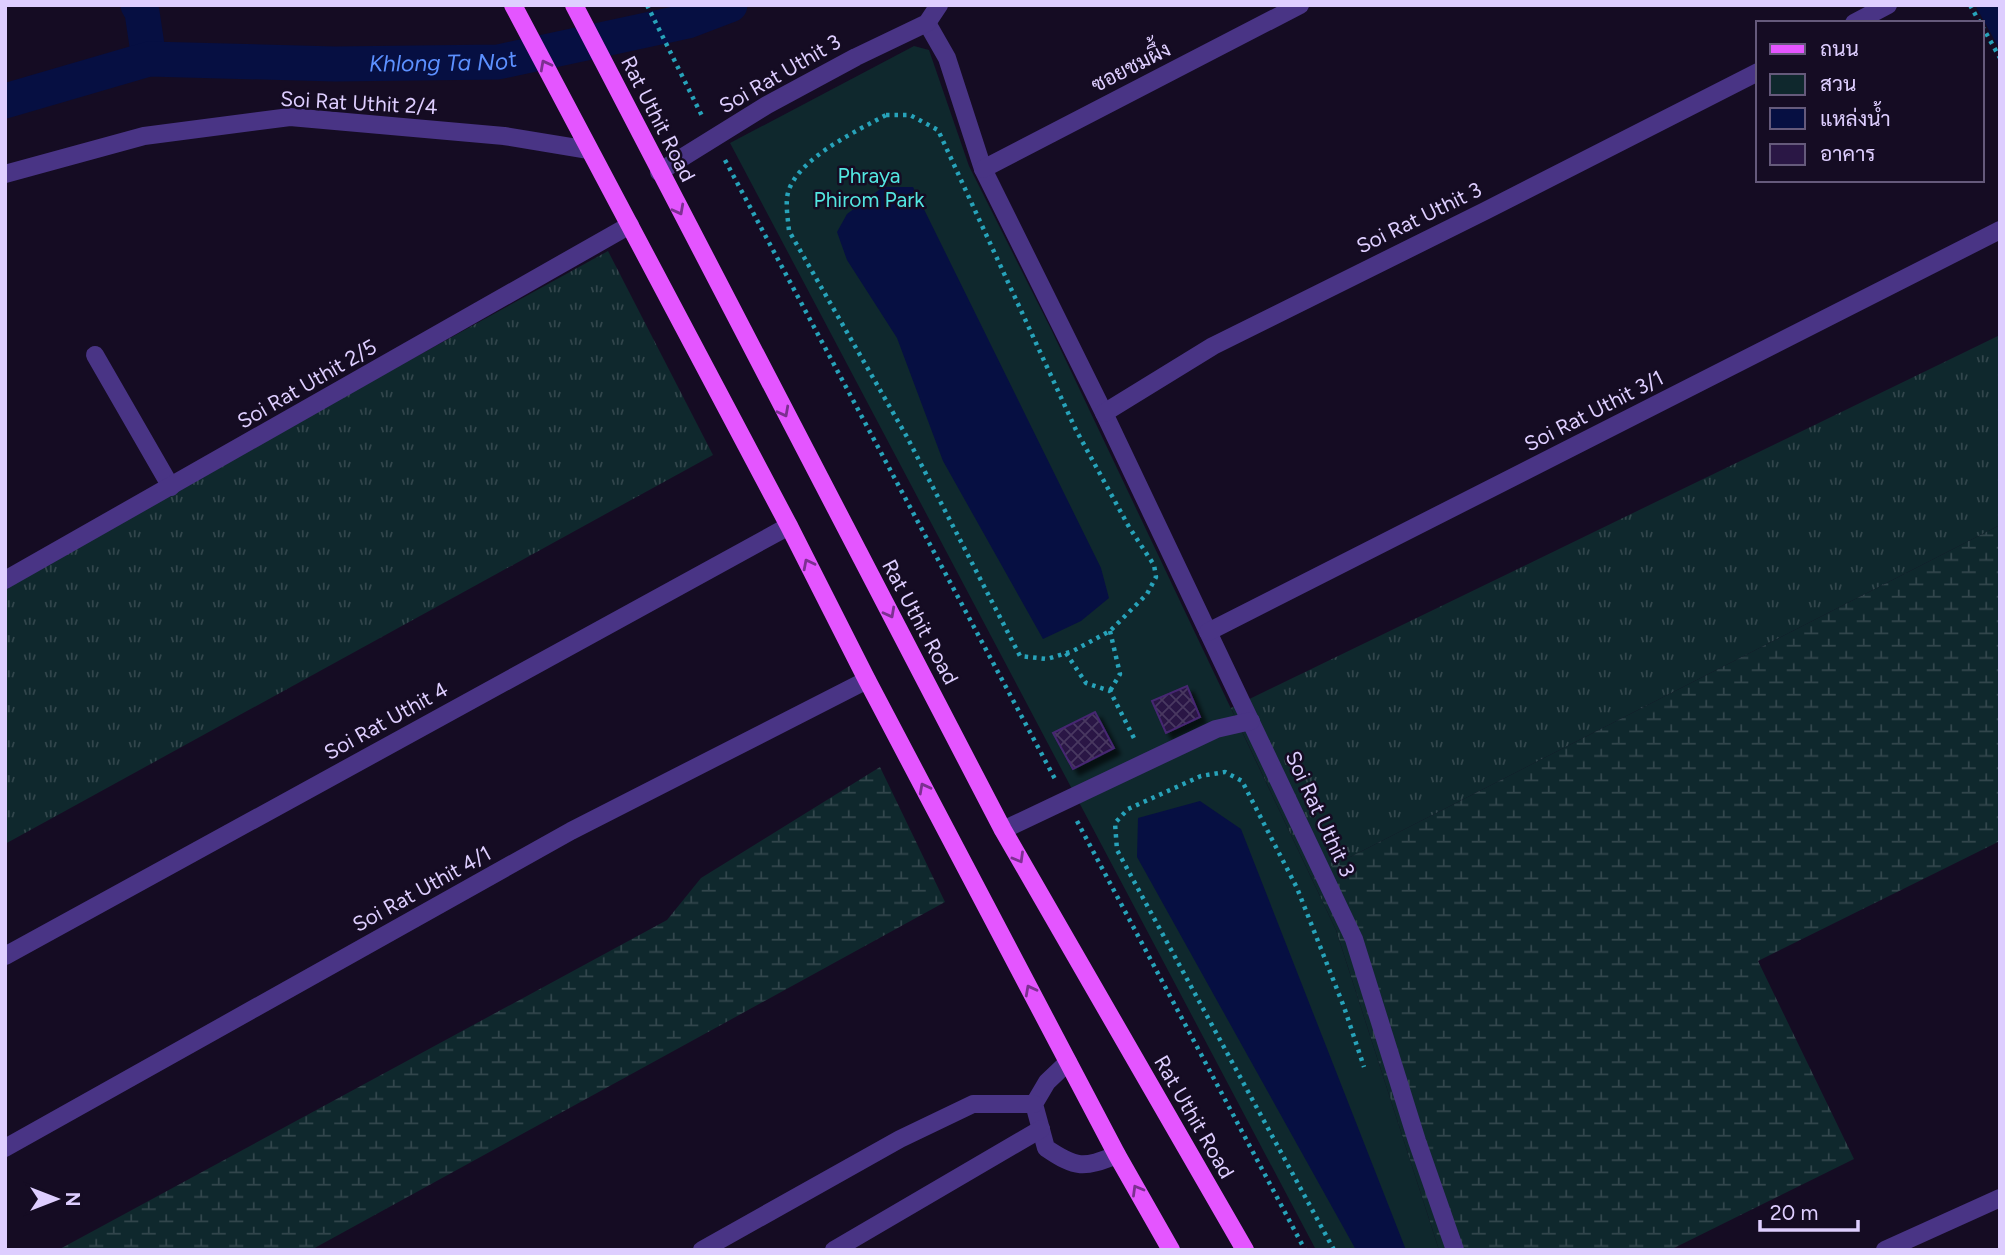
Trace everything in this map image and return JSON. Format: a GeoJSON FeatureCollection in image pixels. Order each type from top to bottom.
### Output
{"type":"FeatureCollection","features":[{"type":"Feature","properties":{"kind":"main road","name":"Rat Uthit Road"},"geometry":{"type":"LineString","coordinates":[[574,5],[1003,830],[1245,1250]]}},
{"type":"Feature","properties":{"kind":"main road"},"geometry":{"type":"LineString","coordinates":[[513,6],[789,526],[1117,1155],[1171,1250]]}},
{"type":"Feature","properties":{"kind":"street"},"geometry":{"type":"LineString","coordinates":[[927,23],[939,5]]}},
{"type":"Feature","properties":{"kind":"street","name":"ซอยชมผึ้ง"},"geometry":{"type":"LineString","coordinates":[[983,169],[1300,5]]}},
{"type":"Feature","properties":{"kind":"street"},"geometry":{"type":"LineString","coordinates":[[1858,21],[1888,5]]}},
{"type":"Feature","properties":{"kind":"street","name":"Soi Rat Uthit 3"},"geometry":{"type":"LineString","coordinates":[[659,172],[767,105],[856,57],[927,23],[947,58],[983,169],[1104,413],[1354,939],[1417,1141],[1455,1250]]}},
{"type":"Feature","properties":{"kind":"street","name":"Soi Rat Uthit 3"},"geometry":{"type":"LineString","coordinates":[[1104,413],[1213,346],[1756,73]]}},
{"type":"Feature","properties":{"kind":"street","name":"Soi Rat Uthit 2/4"},"geometry":{"type":"LineString","coordinates":[[5,174],[144,136],[290,117],[504,136],[589,150]]}},
{"type":"Feature","properties":{"kind":"street","name":"Soi Rat Uthit 2/5"},"geometry":{"type":"LineString","coordinates":[[5,580],[630,225]]}},
{"type":"Feature","properties":{"kind":"street","name":"Soi Rat Uthit 3/1"},"geometry":{"type":"LineString","coordinates":[[1208,632],[2000,230]]}},
{"type":"Feature","properties":{"kind":"street"},"geometry":{"type":"LineString","coordinates":[[95,355],[171,487]]}},
{"type":"Feature","properties":{"kind":"street","name":"Soi Rat Uthit 4"},"geometry":{"type":"LineString","coordinates":[[5,956],[789,526]]}},
{"type":"Feature","properties":{"kind":"street","name":"Soi Rat Uthit 4/1"},"geometry":{"type":"LineString","coordinates":[[5,1148],[571,831],[867,680]]}},
{"type":"Feature","properties":{"kind":"street"},"geometry":{"type":"LineString","coordinates":[[1003,830],[1216,729],[1251,721]]}},
{"type":"Feature","properties":{"kind":"street"},"geometry":{"type":"LineString","coordinates":[[1068,1062],[1047,1082],[1034,1104],[1046,1148],[1066,1162],[1089,1166],[1117,1155]]}},
{"type":"Feature","properties":{"kind":"street"},"geometry":{"type":"LineString","coordinates":[[702,1250],[900,1139],[973,1104],[1034,1104]]}},
{"type":"Feature","properties":{"kind":"street"},"geometry":{"type":"LineString","coordinates":[[834,1250],[1041,1129]]}},
{"type":"Feature","properties":{"kind":"street"},"geometry":{"type":"LineString","coordinates":[[1885,1250],[2000,1198]]}},
{"type":"Feature","properties":{"kind":"path"},"geometry":{"type":"LineString","coordinates":[[647,5],[681,78],[1305,1250]]}},
{"type":"Feature","properties":{"kind":"path"},"geometry":{"type":"LineString","coordinates":[[1970,5],[1979,21]]}},
{"type":"Feature","properties":{"kind":"path"},"geometry":{"type":"LineString","coordinates":[[1984,30],[2000,58]]}},
{"type":"Feature","properties":{"kind":"path"},"geometry":{"type":"LineString","coordinates":[[886,115],[910,115],[937,130],[1076,430],[1129,527],[1154,565],[1156,577],[1147,594],[1110,631],[1066,653],[1047,659],[1020,656],[907,437],[789,231],[787,195],[803,166],[844,138],[886,115]]}},
{"type":"Feature","properties":{"kind":"path"},"geometry":{"type":"LineString","coordinates":[[1110,631],[1120,674],[1110,691]]}},
{"type":"Feature","properties":{"kind":"path"},"geometry":{"type":"LineString","coordinates":[[1066,653],[1086,683],[1110,691],[1162,794]]}},
{"type":"Feature","properties":{"kind":"path"},"geometry":{"type":"LineString","coordinates":[[1335,1250],[1117,850],[1115,823],[1128,809],[1201,776],[1224,772],[1242,780],[1297,888],[1366,1070]]}},
{"type":"Feature","properties":{"kind":"green space","name":"Phraya Phirom Park"},"geometry":{"type":"Polygon","coordinates":[[[914,46],[929,50],[969,166],[1051,329],[1336,930],[1439,1250],[1316,1250],[730,143],[914,46]]]}},
{"type":"Feature","properties":{"kind":"green space"},"geometry":{"type":"Polygon","coordinates":[[[608,251],[713,455],[5,844],[5,583],[608,251]]]}},
{"type":"Feature","properties":{"kind":"green space"},"geometry":{"type":"Polygon","coordinates":[[[2000,335],[2000,525],[1311,877],[1231,708],[2000,335]]]}},
{"type":"Feature","properties":{"kind":"green space"},"geometry":{"type":"Polygon","coordinates":[[[2000,525],[2000,841],[1758,961],[1854,1159],[1670,1250],[1439,1250],[1336,930],[1311,877],[2000,525]]]}},
{"type":"Feature","properties":{"kind":"green space"},"geometry":{"type":"Polygon","coordinates":[[[880,767],[945,902],[311,1250],[58,1250],[667,920],[701,878],[880,767]]]}},
{"type":"Feature","properties":{"kind":"water"},"geometry":{"type":"Polygon","coordinates":[[[1975,5],[2000,5],[2000,50],[1984,21],[1975,5]]]}},
{"type":"Feature","properties":{"kind":"water"},"geometry":{"type":"Polygon","coordinates":[[[883,187],[913,187],[1101,568],[1109,598],[1081,621],[1043,639],[943,461],[897,338],[847,260],[837,232],[847,214],[883,187]]]}},
{"type":"Feature","properties":{"kind":"water"},"geometry":{"type":"Polygon","coordinates":[[[1200,801],[1241,829],[1406,1250],[1356,1250],[1137,857],[1138,818],[1200,801]]]}},
{"type":"Feature","properties":{"kind":"building"},"geometry":{"type":"Polygon","coordinates":[[[1187,686],[1200,717],[1166,733],[1152,701],[1187,686]]]}},
{"type":"Feature","properties":{"kind":"building"},"geometry":{"type":"Polygon","coordinates":[[[1095,712],[1114,748],[1073,769],[1053,733],[1095,712]]]}},
{"type":"Feature","properties":{"kind":"waterway","name":"Khlong Ta Not"},"geometry":{"type":"LineString","coordinates":[[138,5],[142,12],[149,59]]}},
{"type":"Feature","properties":{"kind":"waterway","name":"Khlong Ta Not"},"geometry":{"type":"LineString","coordinates":[[5,101],[149,59],[335,64],[498,62],[688,21],[730,5]]}}]}
